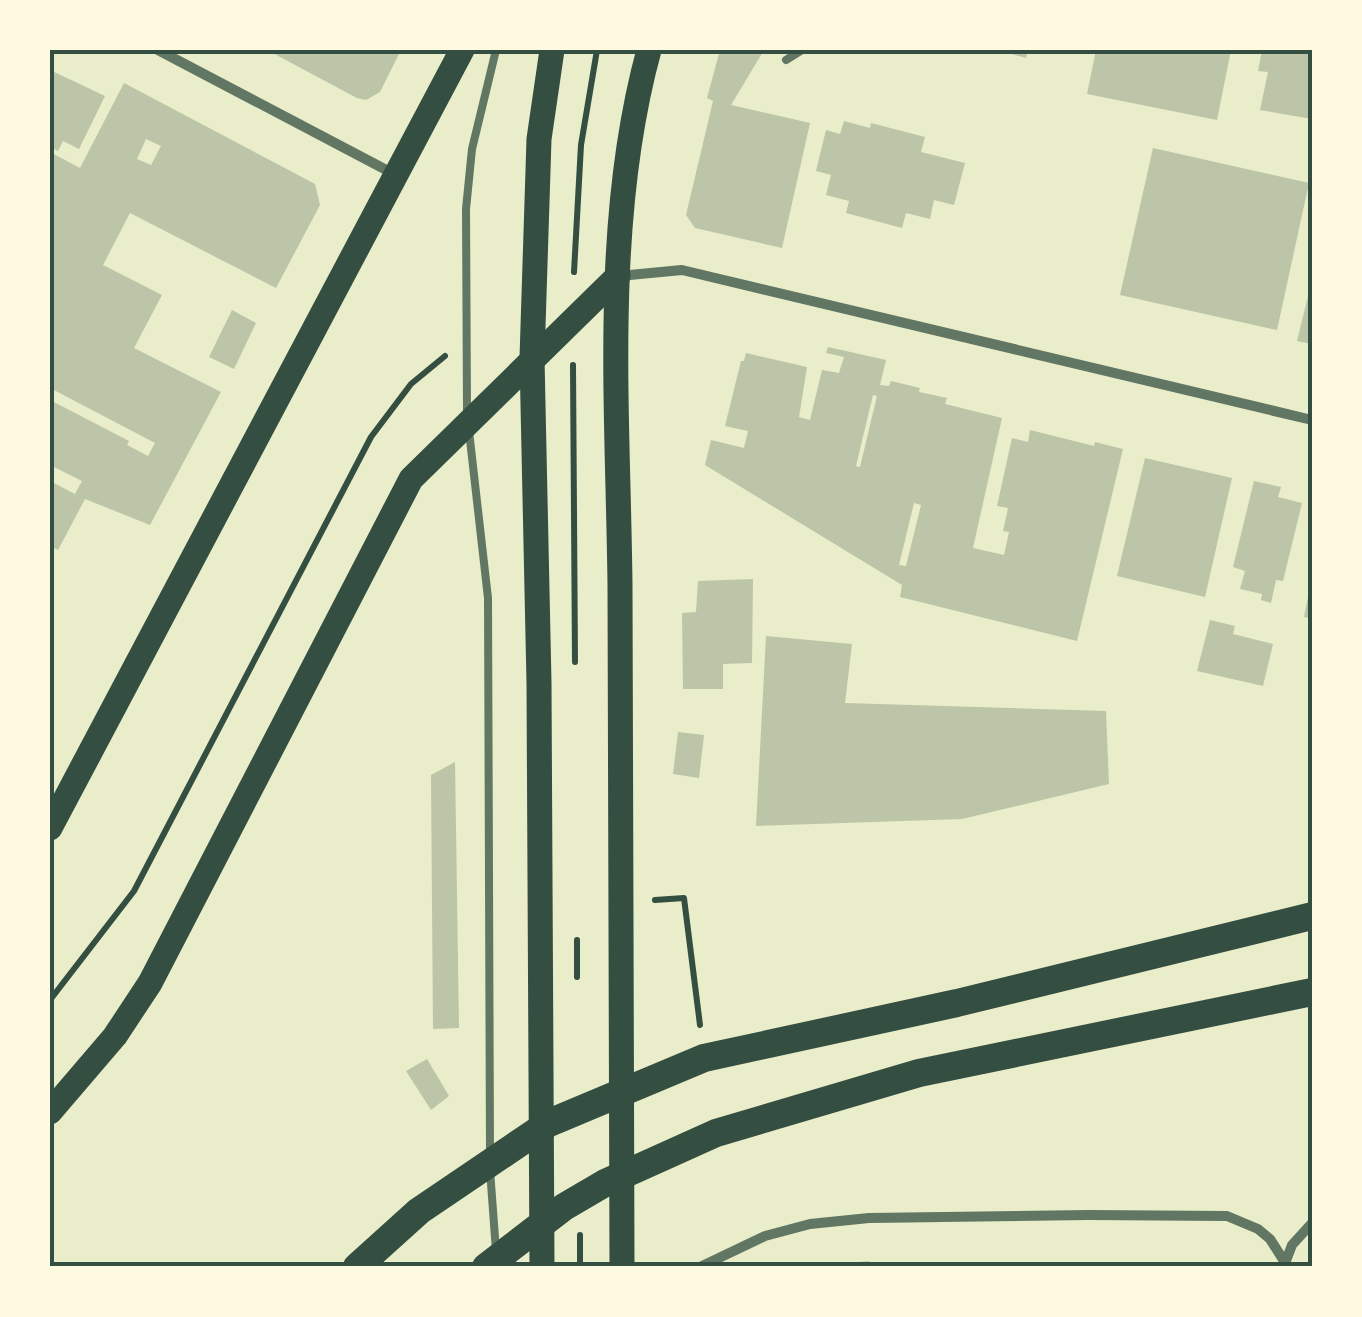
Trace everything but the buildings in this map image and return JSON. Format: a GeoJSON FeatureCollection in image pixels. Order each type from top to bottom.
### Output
{"type":"FeatureCollection","features":[{"type":"Feature","properties":{"kind":"highway"},"geometry":{"type":"LineString","coordinates":[[357,1267],[418,1211],[549,1123],[704,1058],[957,1002],[1312,916]]}},
{"type":"Feature","properties":{"kind":"highway"},"geometry":{"type":"LineString","coordinates":[[486,1267],[578,1199],[716,1133],[919,1073],[1312,992]]}},
{"type":"Feature","properties":{"kind":"main road"},"geometry":{"type":"LineString","coordinates":[[50,828],[462,50]]}},
{"type":"Feature","properties":{"kind":"main road"},"geometry":{"type":"LineString","coordinates":[[542,1267],[539,683],[532,358],[540,139],[552,50]]}},
{"type":"Feature","properties":{"kind":"main road"},"geometry":{"type":"LineString","coordinates":[[622,1267],[618,276],[626,165],[648,50]]}},
{"type":"Feature","properties":{"kind":"main road"},"geometry":{"type":"LineString","coordinates":[[50,1112],[115,1036],[150,983],[411,479],[618,276]]}},
{"type":"Feature","properties":{"kind":"street"},"geometry":{"type":"LineString","coordinates":[[158,50],[395,174]]}},
{"type":"Feature","properties":{"kind":"street"},"geometry":{"type":"LineString","coordinates":[[618,276],[682,270],[1312,420]]}},
{"type":"Feature","properties":{"kind":"street"},"geometry":{"type":"LineString","coordinates":[[700,1267],[765,1236],[810,1224],[869,1218],[1028,1216],[1227,1216],[1258,1229],[1270,1239],[1284,1264]]}},
{"type":"Feature","properties":{"kind":"street"},"geometry":{"type":"LineString","coordinates":[[1284,1264],[1292,1245],[1312,1223]]}},
{"type":"Feature","properties":{"kind":"lane"},"geometry":{"type":"LineString","coordinates":[[496,50],[472,149],[464,285],[468,421],[488,598],[490,1176],[497,1267]]}},
{"type":"Feature","properties":{"kind":"lane"},"geometry":{"type":"LineString","coordinates":[[786,60],[802,50]]}},
{"type":"Feature","properties":{"kind":"path"},"geometry":{"type":"LineString","coordinates":[[574,254],[581,145],[597,50]]}},
{"type":"Feature","properties":{"kind":"path"},"geometry":{"type":"LineString","coordinates":[[50,1000],[134,891],[371,437],[412,384],[445,356]]}},
{"type":"Feature","properties":{"kind":"path"},"geometry":{"type":"LineString","coordinates":[[623,901],[684,898],[704,1058]]}}]}
